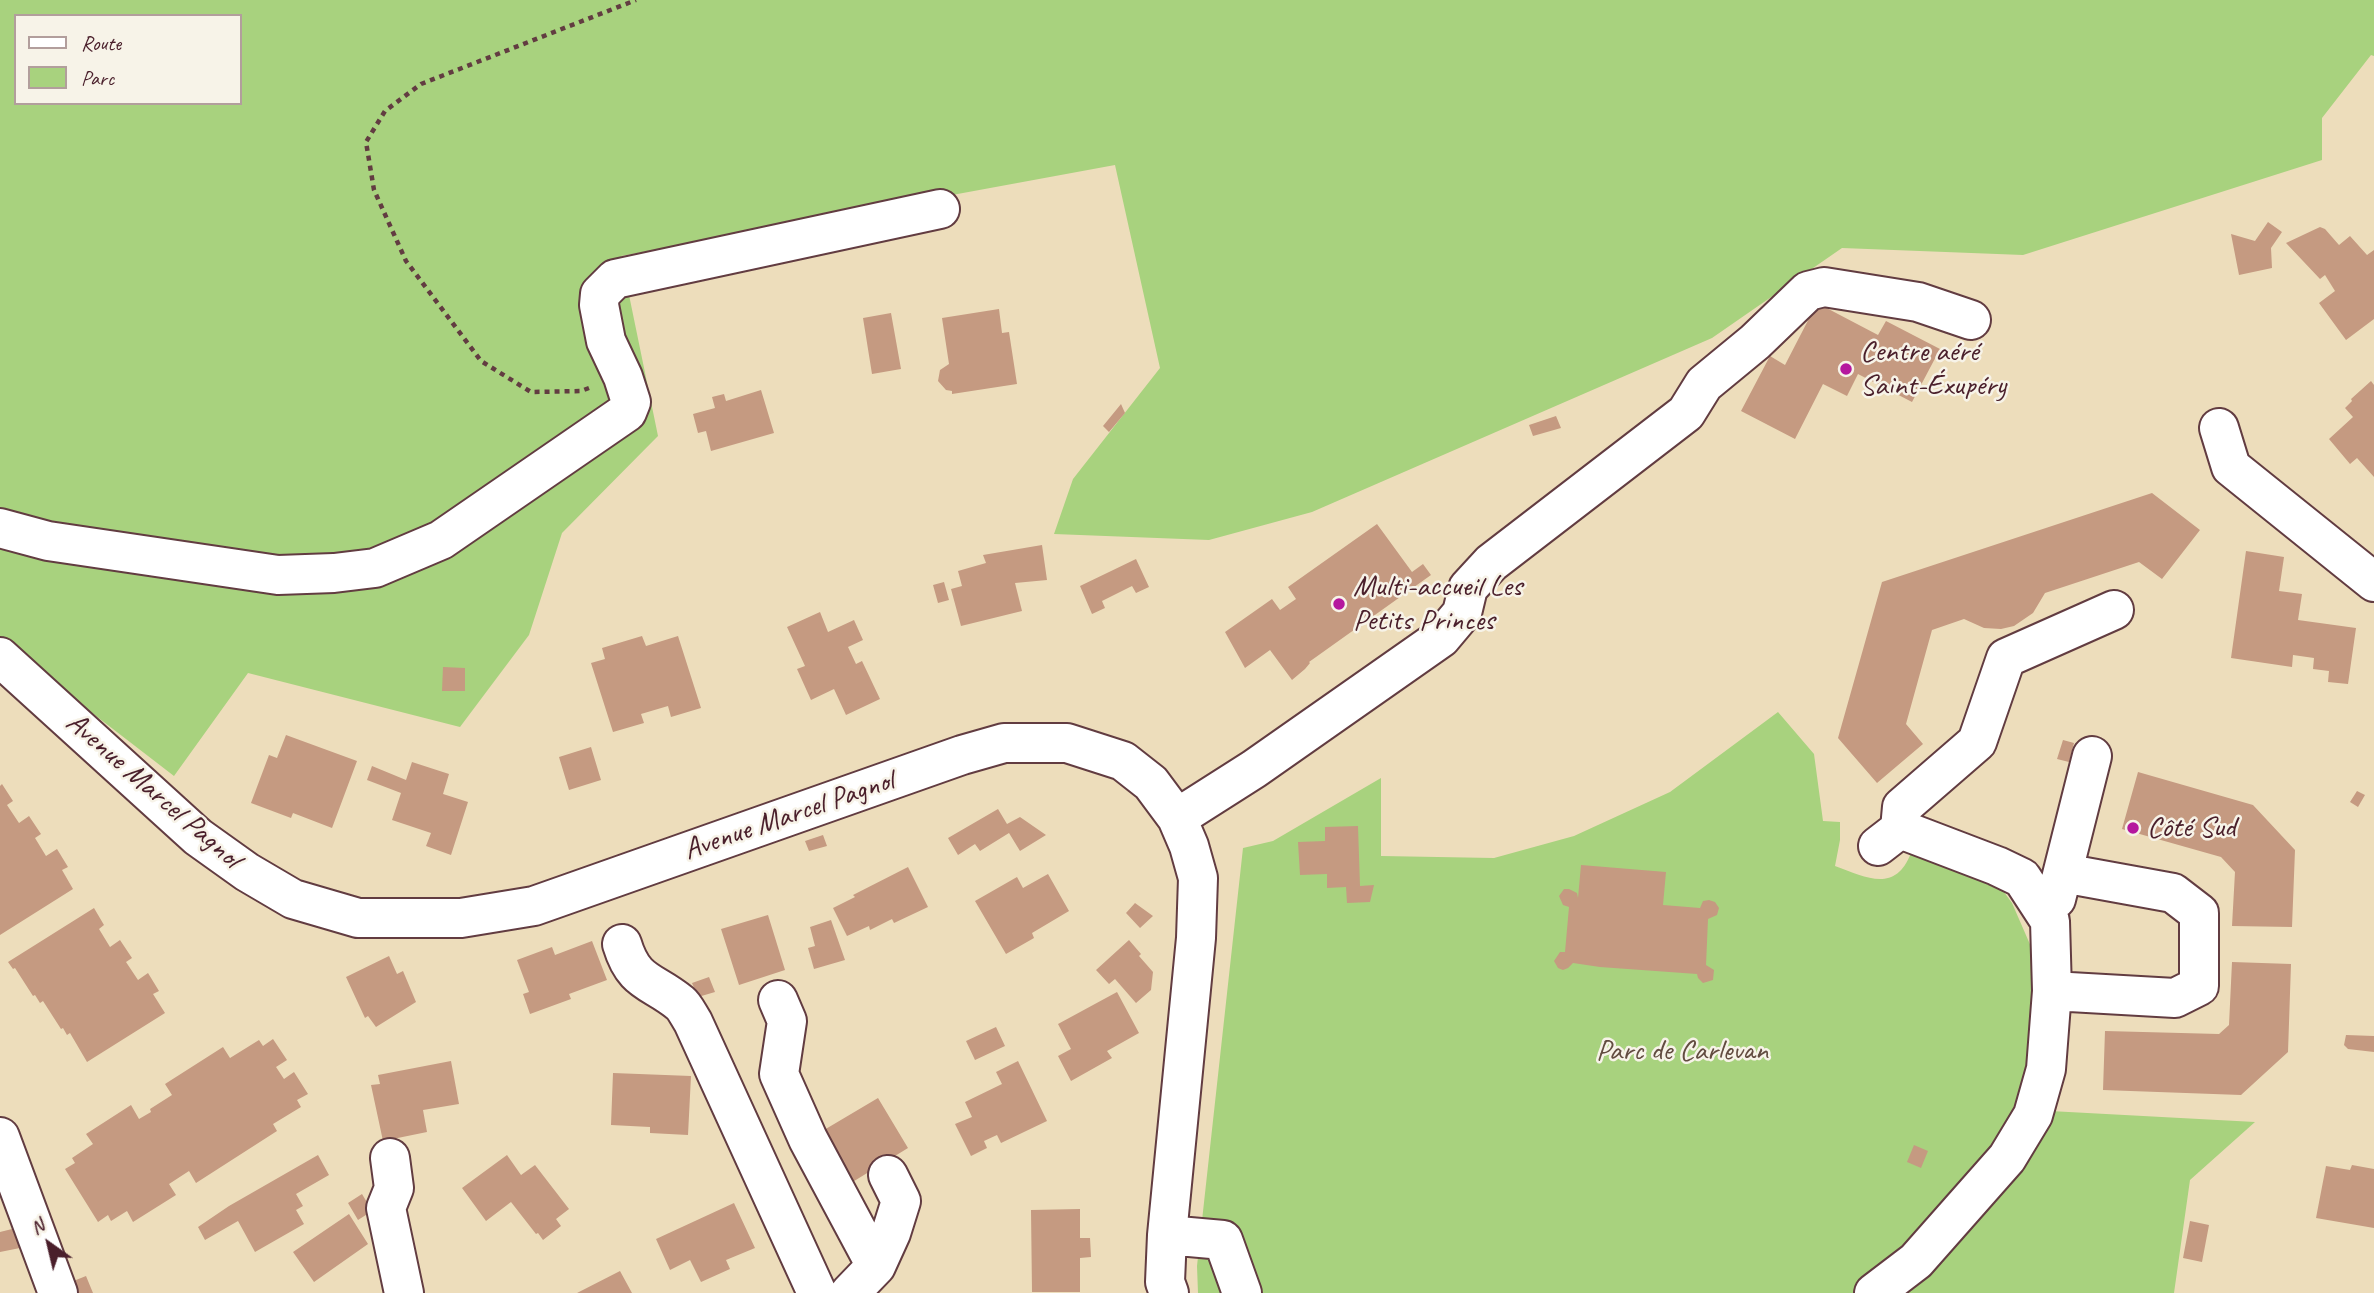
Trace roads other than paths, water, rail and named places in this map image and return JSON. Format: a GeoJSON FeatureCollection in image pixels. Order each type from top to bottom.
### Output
{"type":"FeatureCollection","features":[{"type":"Feature","properties":{"kind":"street"},"geometry":{"type":"LineString","coordinates":[[0,528],[48,541],[278,575],[375,568],[441,540],[627,412],[631,402],[606,341],[599,305],[600,294],[615,279],[940,209]]}},
{"type":"Feature","properties":{"kind":"street"},"geometry":{"type":"LineString","coordinates":[[1177,818],[1254,769],[1436,642],[1462,613],[1468,588],[1491,563],[1686,413],[1704,383],[1755,342],[1808,291],[1824,287],[1917,302],[1971,320]]}},
{"type":"Feature","properties":{"kind":"street"},"geometry":{"type":"LineString","coordinates":[[2219,428],[2231,467],[2374,582]]}},
{"type":"Feature","properties":{"kind":"street"},"geometry":{"type":"LineString","coordinates":[[2050,921],[2022,878],[1997,866],[1889,837],[1902,807],[1978,742],[2006,658],[2114,610]]}},
{"type":"Feature","properties":{"kind":"street","name":"Avenue Marcel Pagnol"},"geometry":{"type":"LineString","coordinates":[[0,657],[198,837],[247,872],[293,899],[358,918],[461,918],[534,906],[949,759],[1004,743],[1067,743],[1123,761],[1151,783],[1177,818],[1198,878],[1196,938],[1167,1235],[1165,1289]]}},
{"type":"Feature","properties":{"kind":"street"},"geometry":{"type":"LineString","coordinates":[[1874,1293],[1916,1261],[2007,1158],[2033,1115],[2046,1069],[2052,991],[2050,921],[2092,756]]}},
{"type":"Feature","properties":{"kind":"street"},"geometry":{"type":"LineString","coordinates":[[2052,991],[2175,998],[2199,986],[2199,913],[2173,893],[2063,873]]}},
{"type":"Feature","properties":{"kind":"street"},"geometry":{"type":"LineString","coordinates":[[622,944],[628,964],[644,981],[681,1004],[693,1021],[817,1293]]}},
{"type":"Feature","properties":{"kind":"street"},"geometry":{"type":"LineString","coordinates":[[778,1000],[787,1021],[779,1074],[808,1139],[863,1280]]}},
{"type":"Feature","properties":{"kind":"street"},"geometry":{"type":"LineString","coordinates":[[0,1137],[58,1293]]}},
{"type":"Feature","properties":{"kind":"street"},"geometry":{"type":"LineString","coordinates":[[390,1158],[394,1188],[386,1209],[404,1293]]}},
{"type":"Feature","properties":{"kind":"street"},"geometry":{"type":"LineString","coordinates":[[863,1280],[891,1233],[901,1201],[888,1175]]}},
{"type":"Feature","properties":{"kind":"street"},"geometry":{"type":"LineString","coordinates":[[1167,1235],[1223,1240],[1242,1293]]}},
{"type":"Feature","properties":{"kind":"place","name":"Centre aéré Saint-Éxupéry"},"geometry":{"type":"Point","coordinates":[1846,369]}},
{"type":"Feature","properties":{"kind":"place","name":"Multi-accueil Les Petits Princes"},"geometry":{"type":"Point","coordinates":[1339,604]}},
{"type":"Feature","properties":{"kind":"place","name":"Côté Sud"},"geometry":{"type":"Point","coordinates":[2133,828]}},
{"type":"Feature","properties":{"kind":"park label","name":"Parc de Carlevan"},"geometry":{"type":"Point","coordinates":[1682,1051]}}]}
